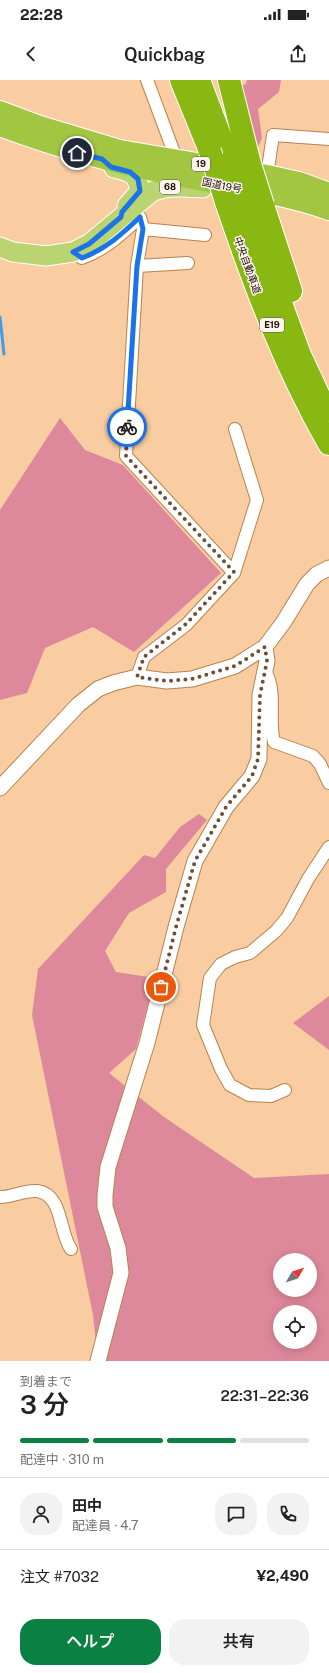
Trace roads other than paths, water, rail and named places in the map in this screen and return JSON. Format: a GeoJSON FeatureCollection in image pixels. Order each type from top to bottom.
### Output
{"type":"FeatureCollection","features":[{"type":"Feature","properties":{"kind":"highway","name":"中央自動車道"},"geometry":{"type":"LineString","coordinates":[[181,80],[210,151],[240,199],[300,355],[329,416]]}},
{"type":"Feature","properties":{"kind":"highway","name":"中央自動車道"},"geometry":{"type":"LineString","coordinates":[[199,80],[249,167],[240,199],[264,306],[296,384],[329,444]]}},
{"type":"Feature","properties":{"kind":"highway"},"geometry":{"type":"LineString","coordinates":[[230,80],[249,167]]}},
{"type":"Feature","properties":{"kind":"highway","name":"国道19号"},"geometry":{"type":"LineString","coordinates":[[0,111],[72,136],[120,150],[173,160],[249,167],[329,193]]}},
{"type":"Feature","properties":{"kind":"highway","name":"国道19号"},"geometry":{"type":"LineString","coordinates":[[0,126],[35,139],[240,199],[301,200],[329,210]]}},
{"type":"Feature","properties":{"kind":"highway"},"geometry":{"type":"LineString","coordinates":[[240,199],[302,323],[329,385]]}},
{"type":"Feature","properties":{"kind":"main road"},"geometry":{"type":"LineString","coordinates":[[0,104],[72,136]]}},
{"type":"Feature","properties":{"kind":"main road","name":"68"},"geometry":{"type":"LineString","coordinates":[[102,159],[111,167],[130,172],[138,179],[140,191],[122,212],[121,217]]}},
{"type":"Feature","properties":{"kind":"main road","name":"68"},"geometry":{"type":"LineString","coordinates":[[0,247],[13,252],[46,256],[73,252],[89,244],[153,191],[164,187],[178,186],[220,189],[240,199]]}},
{"type":"Feature","properties":{"kind":"street"},"geometry":{"type":"LineString","coordinates":[[147,80],[173,150],[173,160]]}},
{"type":"Feature","properties":{"kind":"street"},"geometry":{"type":"LineString","coordinates":[[249,167],[273,135],[329,139]]}},
{"type":"Feature","properties":{"kind":"street"},"geometry":{"type":"LineString","coordinates":[[73,252],[82,258],[96,252],[114,242],[140,217],[143,229],[137,266],[126,456],[234,572]]}},
{"type":"Feature","properties":{"kind":"street"},"geometry":{"type":"LineString","coordinates":[[143,229],[205,235]]}},
{"type":"Feature","properties":{"kind":"street"},"geometry":{"type":"LineString","coordinates":[[137,266],[188,263]]}},
{"type":"Feature","properties":{"kind":"street"},"geometry":{"type":"LineString","coordinates":[[137,677],[144,657],[186,624],[234,572],[257,500],[235,430]]}},
{"type":"Feature","properties":{"kind":"street"},"geometry":{"type":"LineString","coordinates":[[0,788],[78,705],[98,689],[113,682],[137,677],[167,681],[192,679],[235,666],[265,647],[283,623],[307,584],[317,574],[329,568]]}},
{"type":"Feature","properties":{"kind":"street"},"geometry":{"type":"LineString","coordinates":[[98,1361],[104,1333],[121,1273],[118,1248],[105,1207],[104,1195],[108,1167],[147,1043],[176,927],[195,861],[226,807],[241,792],[256,769],[258,759],[260,695],[266,673],[267,661],[265,647]]}},
{"type":"Feature","properties":{"kind":"street"},"geometry":{"type":"LineString","coordinates":[[266,673],[271,682],[271,730],[274,742],[313,756],[324,762],[329,783]]}},
{"type":"Feature","properties":{"kind":"street"},"geometry":{"type":"LineString","coordinates":[[285,1090],[271,1096],[249,1095],[230,1085],[221,1070],[203,1025],[210,978],[222,964],[235,957],[250,953],[276,931],[287,918],[308,879],[329,847]]}},
{"type":"Feature","properties":{"kind":"street"},"geometry":{"type":"LineString","coordinates":[[0,1197],[37,1191],[46,1195],[56,1205],[66,1242],[71,1249]]}},
{"type":"Feature","properties":{"kind":"waterway"},"geometry":{"type":"LineString","coordinates":[[0,317],[4,354]]}}]}
